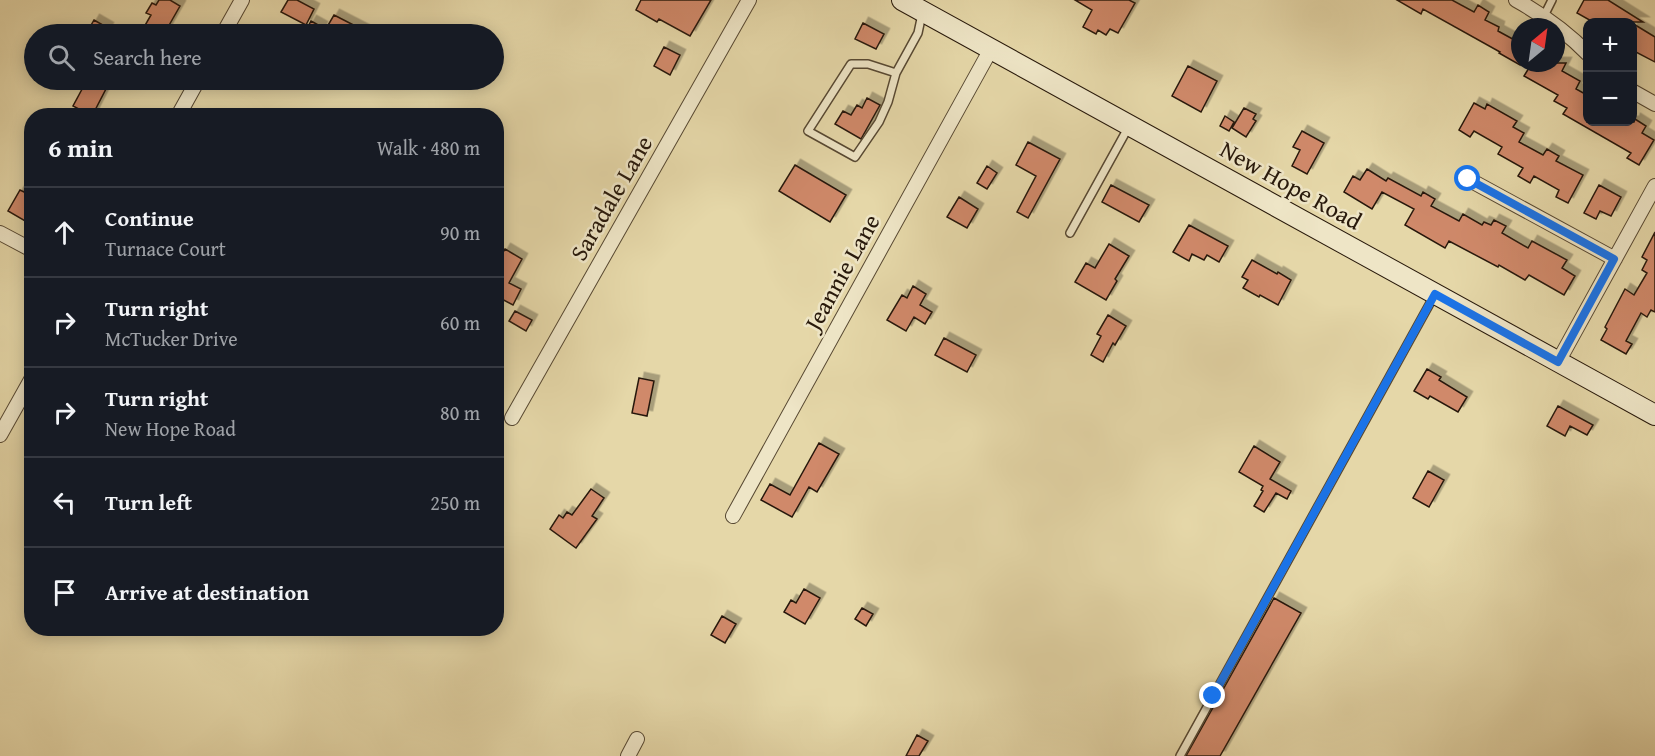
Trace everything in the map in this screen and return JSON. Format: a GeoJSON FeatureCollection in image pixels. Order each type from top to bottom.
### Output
{"type":"FeatureCollection","features":[{"type":"Feature","properties":{"kind":"main road","name":"New Hope Road"},"geometry":{"type":"LineString","coordinates":[[902,0],[1655,415]]}},
{"type":"Feature","properties":{"kind":"street"},"geometry":{"type":"LineString","coordinates":[[229,24],[243,0]]}},
{"type":"Feature","properties":{"kind":"street","name":"Saradale Lane"},"geometry":{"type":"LineString","coordinates":[[512,418],[749,0]]}},
{"type":"Feature","properties":{"kind":"street"},"geometry":{"type":"LineString","coordinates":[[1518,0],[1544,16],[1583,50]]}},
{"type":"Feature","properties":{"kind":"street","name":"Jeannie Lane"},"geometry":{"type":"LineString","coordinates":[[733,516],[991,50]]}},
{"type":"Feature","properties":{"kind":"street"},"geometry":{"type":"LineString","coordinates":[[182,108],[192,90]]}},
{"type":"Feature","properties":{"kind":"street"},"geometry":{"type":"LineString","coordinates":[[1637,94],[1655,104]]}},
{"type":"Feature","properties":{"kind":"street"},"geometry":{"type":"LineString","coordinates":[[1468,179],[1614,259]]}},
{"type":"Feature","properties":{"kind":"street"},"geometry":{"type":"LineString","coordinates":[[1558,362],[1655,186]]}},
{"type":"Feature","properties":{"kind":"street"},"geometry":{"type":"LineString","coordinates":[[0,233],[24,246]]}},
{"type":"Feature","properties":{"kind":"street"},"geometry":{"type":"LineString","coordinates":[[0,435],[24,392]]}},
{"type":"Feature","properties":{"kind":"street"},"geometry":{"type":"LineString","coordinates":[[628,756],[637,739]]}},
{"type":"Feature","properties":{"kind":"lane"},"geometry":{"type":"LineString","coordinates":[[1544,16],[1552,0]]}},
{"type":"Feature","properties":{"kind":"lane"},"geometry":{"type":"LineString","coordinates":[[896,73],[868,64],[851,64],[808,131],[855,157],[879,122],[888,102],[896,73],[918,33],[923,12]]}},
{"type":"Feature","properties":{"kind":"lane"},"geometry":{"type":"LineString","coordinates":[[1070,233],[1129,125]]}},
{"type":"Feature","properties":{"kind":"lane"},"geometry":{"type":"LineString","coordinates":[[1180,756],[1435,294]]}},
{"type":"Feature","properties":{"kind":"building"},"geometry":{"type":"Polygon","coordinates":[[[159,0],[170,0],[180,6],[170,24],[146,24],[151,15],[146,13],[152,3],[156,5],[159,0]]]}},
{"type":"Feature","properties":{"kind":"building"},"geometry":{"type":"Polygon","coordinates":[[[288,0],[297,0],[314,9],[306,24],[281,12],[288,0]]]}},
{"type":"Feature","properties":{"kind":"building"},"geometry":{"type":"Polygon","coordinates":[[[641,0],[711,0],[690,36],[659,19],[657,22],[636,10],[641,0]]]}},
{"type":"Feature","properties":{"kind":"building"},"geometry":{"type":"Polygon","coordinates":[[[1075,0],[1129,0],[1135,3],[1118,33],[1110,29],[1106,35],[1098,30],[1096,34],[1083,27],[1092,10],[1075,0]]]}},
{"type":"Feature","properties":{"kind":"building"},"geometry":{"type":"Polygon","coordinates":[[[1397,0],[1452,0],[1474,12],[1478,5],[1489,12],[1485,20],[1499,27],[1498,31],[1511,38],[1511,60],[1423,9],[1421,14],[1397,0]]]}},
{"type":"Feature","properties":{"kind":"building"},"geometry":{"type":"Polygon","coordinates":[[[1584,0],[1608,0],[1637,18],[1586,18],[1577,13],[1584,0]]]}},
{"type":"Feature","properties":{"kind":"building"},"geometry":{"type":"Polygon","coordinates":[[[334,15],[352,24],[329,24],[334,15]]]}},
{"type":"Feature","properties":{"kind":"building"},"geometry":{"type":"Polygon","coordinates":[[[863,23],[884,34],[876,49],[855,39],[863,23]]]}},
{"type":"Feature","properties":{"kind":"building"},"geometry":{"type":"Polygon","coordinates":[[[1637,26],[1655,37],[1655,62],[1637,53],[1637,26]]]}},
{"type":"Feature","properties":{"kind":"building"},"geometry":{"type":"Polygon","coordinates":[[[664,47],[680,55],[670,75],[654,66],[664,47]]]}},
{"type":"Feature","properties":{"kind":"building"},"geometry":{"type":"Polygon","coordinates":[[[1188,66],[1217,81],[1201,112],[1172,96],[1188,66]]]}},
{"type":"Feature","properties":{"kind":"building"},"geometry":{"type":"Polygon","coordinates":[[[1526,72],[1564,72],[1580,81],[1576,89],[1583,93],[1583,125],[1563,114],[1567,108],[1554,101],[1558,95],[1524,76],[1526,72]]]}},
{"type":"Feature","properties":{"kind":"building"},"geometry":{"type":"Polygon","coordinates":[[[82,90],[105,90],[96,108],[73,106],[82,90]]]}},
{"type":"Feature","properties":{"kind":"building"},"geometry":{"type":"Polygon","coordinates":[[[867,98],[880,105],[861,139],[835,124],[843,111],[851,115],[857,105],[862,108],[867,98]]]}},
{"type":"Feature","properties":{"kind":"building"},"geometry":{"type":"Polygon","coordinates":[[[1474,103],[1485,109],[1487,104],[1517,121],[1513,127],[1524,133],[1519,142],[1543,155],[1547,149],[1559,156],[1556,161],[1583,175],[1568,203],[1556,197],[1559,190],[1534,176],[1530,183],[1518,176],[1523,168],[1498,154],[1502,147],[1474,131],[1470,137],[1459,130],[1474,103]]]}},
{"type":"Feature","properties":{"kind":"building"},"geometry":{"type":"Polygon","coordinates":[[[1244,108],[1256,114],[1253,119],[1256,121],[1246,137],[1232,128],[1244,108]]]}},
{"type":"Feature","properties":{"kind":"building"},"geometry":{"type":"Polygon","coordinates":[[[1225,116],[1234,122],[1229,131],[1220,126],[1225,116]]]}},
{"type":"Feature","properties":{"kind":"building"},"geometry":{"type":"Polygon","coordinates":[[[1637,120],[1646,126],[1642,133],[1654,140],[1639,165],[1627,158],[1631,153],[1584,126],[1637,126],[1637,120]]]}},
{"type":"Feature","properties":{"kind":"building"},"geometry":{"type":"Polygon","coordinates":[[[1302,131],[1324,143],[1307,174],[1292,166],[1300,150],[1293,147],[1302,131]]]}},
{"type":"Feature","properties":{"kind":"building"},"geometry":{"type":"Polygon","coordinates":[[[1028,142],[1060,159],[1028,218],[1017,212],[1036,176],[1016,165],[1028,142]]]}},
{"type":"Feature","properties":{"kind":"building"},"geometry":{"type":"Polygon","coordinates":[[[795,165],[846,195],[830,222],[779,191],[795,165]]]}},
{"type":"Feature","properties":{"kind":"building"},"geometry":{"type":"Polygon","coordinates":[[[987,166],[997,173],[987,189],[977,183],[987,166]]]}},
{"type":"Feature","properties":{"kind":"building"},"geometry":{"type":"Polygon","coordinates":[[[1367,169],[1386,181],[1388,178],[1421,196],[1423,192],[1435,199],[1431,206],[1459,221],[1463,214],[1482,225],[1484,222],[1491,225],[1494,220],[1506,226],[1502,233],[1528,248],[1532,241],[1567,260],[1562,268],[1575,276],[1564,295],[1529,275],[1525,280],[1449,241],[1445,248],[1405,225],[1414,209],[1382,192],[1372,209],[1344,192],[1353,176],[1360,180],[1367,169]]]}},
{"type":"Feature","properties":{"kind":"building"},"geometry":{"type":"Polygon","coordinates":[[[1111,185],[1149,205],[1139,222],[1102,202],[1111,185]]]}},
{"type":"Feature","properties":{"kind":"building"},"geometry":{"type":"Polygon","coordinates":[[[1599,185],[1621,197],[1611,216],[1600,211],[1596,219],[1584,213],[1599,185]]]}},
{"type":"Feature","properties":{"kind":"building"},"geometry":{"type":"Polygon","coordinates":[[[20,190],[24,192],[24,220],[8,211],[20,190]]]}},
{"type":"Feature","properties":{"kind":"building"},"geometry":{"type":"Polygon","coordinates":[[[959,197],[978,209],[967,228],[947,217],[959,197]]]}},
{"type":"Feature","properties":{"kind":"building"},"geometry":{"type":"Polygon","coordinates":[[[1189,225],[1228,246],[1219,262],[1207,255],[1204,260],[1192,254],[1189,261],[1173,252],[1189,225]]]}},
{"type":"Feature","properties":{"kind":"building"},"geometry":{"type":"Polygon","coordinates":[[[1655,232],[1655,312],[1651,310],[1647,317],[1641,313],[1626,341],[1632,344],[1626,354],[1601,340],[1607,329],[1605,327],[1625,289],[1634,295],[1647,273],[1642,270],[1647,260],[1642,257],[1655,232]]]}},
{"type":"Feature","properties":{"kind":"building"},"geometry":{"type":"Polygon","coordinates":[[[1109,244],[1129,256],[1106,300],[1075,282],[1086,263],[1095,268],[1109,244]]]}},
{"type":"Feature","properties":{"kind":"building"},"geometry":{"type":"Polygon","coordinates":[[[505,249],[522,259],[509,283],[521,289],[513,305],[504,300],[505,249]]]}},
{"type":"Feature","properties":{"kind":"building"},"geometry":{"type":"Polygon","coordinates":[[[1252,260],[1291,280],[1278,305],[1243,288],[1248,280],[1242,277],[1252,260]]]}},
{"type":"Feature","properties":{"kind":"building"},"geometry":{"type":"Polygon","coordinates":[[[913,286],[926,294],[920,305],[932,312],[925,324],[914,317],[906,331],[887,320],[902,295],[907,298],[913,286]]]}},
{"type":"Feature","properties":{"kind":"building"},"geometry":{"type":"Polygon","coordinates":[[[515,311],[532,320],[526,331],[509,321],[515,311]]]}},
{"type":"Feature","properties":{"kind":"building"},"geometry":{"type":"Polygon","coordinates":[[[1108,315],[1126,326],[1115,345],[1113,343],[1103,362],[1091,355],[1101,336],[1097,334],[1108,315]]]}},
{"type":"Feature","properties":{"kind":"building"},"geometry":{"type":"Polygon","coordinates":[[[944,338],[976,355],[967,372],[935,355],[944,338]]]}},
{"type":"Feature","properties":{"kind":"building"},"geometry":{"type":"Polygon","coordinates":[[[1427,369],[1441,377],[1439,380],[1467,397],[1458,412],[1430,396],[1428,399],[1414,391],[1427,369]]]}},
{"type":"Feature","properties":{"kind":"building"},"geometry":{"type":"Polygon","coordinates":[[[639,378],[654,381],[647,416],[632,413],[639,378]]]}},
{"type":"Feature","properties":{"kind":"building"},"geometry":{"type":"Polygon","coordinates":[[[1558,406],[1593,425],[1587,435],[1570,426],[1565,436],[1547,426],[1558,406]]]}},
{"type":"Feature","properties":{"kind":"building"},"geometry":{"type":"Polygon","coordinates":[[[819,443],[839,454],[817,492],[809,487],[792,517],[761,500],[770,484],[790,495],[819,443]]]}},
{"type":"Feature","properties":{"kind":"building"},"geometry":{"type":"Polygon","coordinates":[[[1254,446],[1280,462],[1270,479],[1291,491],[1287,499],[1276,493],[1264,512],[1254,506],[1263,491],[1261,490],[1263,486],[1239,472],[1254,446]]]}},
{"type":"Feature","properties":{"kind":"building"},"geometry":{"type":"Polygon","coordinates":[[[1428,471],[1444,480],[1429,507],[1413,498],[1428,471]]]}},
{"type":"Feature","properties":{"kind":"building"},"geometry":{"type":"Polygon","coordinates":[[[591,489],[604,498],[592,516],[597,519],[576,548],[550,529],[559,515],[563,518],[567,512],[572,515],[591,489]]]}},
{"type":"Feature","properties":{"kind":"building"},"geometry":{"type":"Polygon","coordinates":[[[804,589],[820,598],[805,624],[784,612],[791,600],[796,603],[804,589]]]}},
{"type":"Feature","properties":{"kind":"building"},"geometry":{"type":"Polygon","coordinates":[[[1274,598],[1301,613],[1220,756],[1186,756],[1274,598]]]}},
{"type":"Feature","properties":{"kind":"building"},"geometry":{"type":"Polygon","coordinates":[[[862,608],[873,614],[866,626],[855,619],[862,608]]]}},
{"type":"Feature","properties":{"kind":"building"},"geometry":{"type":"Polygon","coordinates":[[[722,616],[736,624],[725,643],[711,635],[722,616]]]}},
{"type":"Feature","properties":{"kind":"building"},"geometry":{"type":"Polygon","coordinates":[[[917,735],[928,741],[919,756],[906,756],[917,735]]]}},
{"type":"Feature","properties":{"kind":"route"},"geometry":{"type":"LineString","coordinates":[[1213,696],[1435,294],[1558,362],[1614,259],[1468,179]]}}]}
